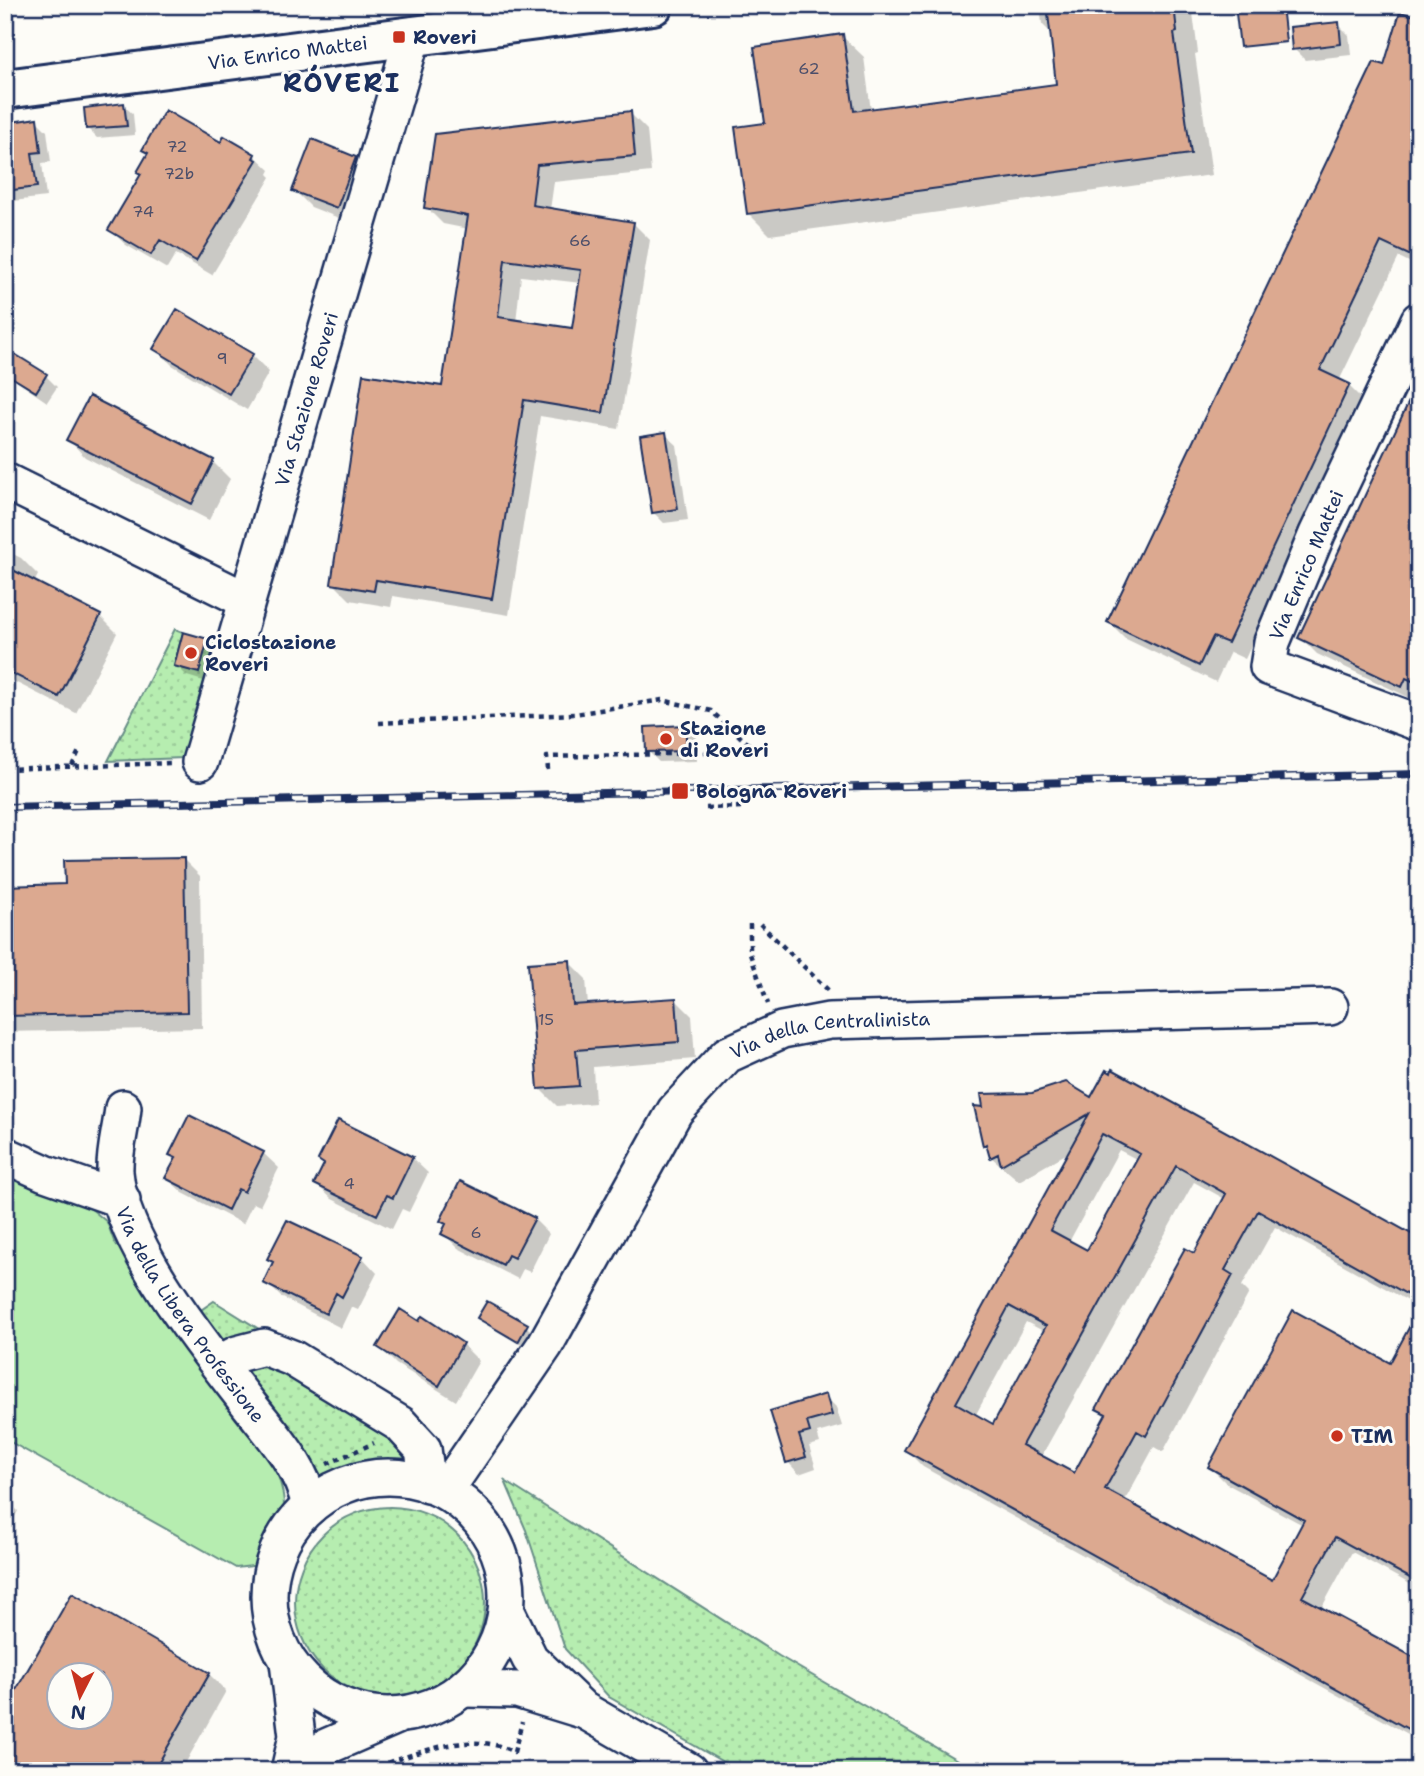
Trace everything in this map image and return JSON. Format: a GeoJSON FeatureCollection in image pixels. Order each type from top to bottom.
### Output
{"type":"FeatureCollection","features":[{"type":"Feature","properties":{"kind":"main road","name":"Via Enrico Mattei"},"geometry":{"type":"LineString","coordinates":[[5,89],[653,5]]}},
{"type":"Feature","properties":{"kind":"street","name":"Via Stazione Roveri"},"geometry":{"type":"LineString","coordinates":[[200,762],[413,35]]}},
{"type":"Feature","properties":{"kind":"street","name":"Via Enrico Mattei"},"geometry":{"type":"LineString","coordinates":[[1419,320],[1317,534],[1272,642],[1268,667],[1419,723]]}},
{"type":"Feature","properties":{"kind":"street"},"geometry":{"type":"LineString","coordinates":[[5,481],[246,600]]}},
{"type":"Feature","properties":{"kind":"street","name":"Via della Centralinista"},"geometry":{"type":"LineString","coordinates":[[436,1488],[545,1345],[675,1111],[727,1055],[779,1032],[829,1021],[1330,1007]]}},
{"type":"Feature","properties":{"kind":"street","name":"Via della Libera Professione"},"geometry":{"type":"LineString","coordinates":[[124,1108],[115,1172],[134,1239],[171,1299],[294,1461],[305,1483],[310,1506]]}},
{"type":"Feature","properties":{"kind":"street"},"geometry":{"type":"LineString","coordinates":[[5,1155],[45,1174],[122,1200]]}},
{"type":"Feature","properties":{"kind":"street"},"geometry":{"type":"LineString","coordinates":[[218,1364],[237,1354],[264,1346],[292,1358],[400,1424],[423,1449],[436,1488]]}},
{"type":"Feature","properties":{"kind":"street"},"geometry":{"type":"LineString","coordinates":[[297,1771],[328,1746],[398,1716],[433,1707],[464,1689],[484,1667],[499,1641],[507,1612],[507,1584],[500,1555],[487,1530],[468,1508],[436,1488],[389,1477],[361,1480],[334,1490],[310,1506],[290,1527],[276,1552],[269,1580],[270,1618],[275,1637],[288,1662],[309,1686],[336,1704],[366,1714],[398,1716]]}},
{"type":"Feature","properties":{"kind":"street"},"geometry":{"type":"LineString","coordinates":[[507,1612],[530,1659],[584,1711]]}},
{"type":"Feature","properties":{"kind":"street"},"geometry":{"type":"LineString","coordinates":[[288,1662],[297,1736],[289,1771]]}},
{"type":"Feature","properties":{"kind":"street"},"geometry":{"type":"LineString","coordinates":[[464,1689],[517,1690],[584,1711],[689,1771]]}},
{"type":"Feature","properties":{"kind":"path"},"geometry":{"type":"LineString","coordinates":[[379,723],[575,714],[662,700],[711,711],[752,747]]}},
{"type":"Feature","properties":{"kind":"path"},"geometry":{"type":"LineString","coordinates":[[72,766],[79,751]]}},
{"type":"Feature","properties":{"kind":"path"},"geometry":{"type":"LineString","coordinates":[[548,770],[547,757],[743,752]]}},
{"type":"Feature","properties":{"kind":"path"},"geometry":{"type":"LineString","coordinates":[[5,769],[200,762]]}},
{"type":"Feature","properties":{"kind":"path"},"geometry":{"type":"LineString","coordinates":[[706,808],[745,807]]}},
{"type":"Feature","properties":{"kind":"path"},"geometry":{"type":"LineString","coordinates":[[750,924],[750,954],[779,1032]]}},
{"type":"Feature","properties":{"kind":"path"},"geometry":{"type":"LineString","coordinates":[[760,924],[828,991],[841,991]]}},
{"type":"Feature","properties":{"kind":"path"},"geometry":{"type":"LineString","coordinates":[[321,1466],[377,1441]]}},
{"type":"Feature","properties":{"kind":"path"},"geometry":{"type":"LineString","coordinates":[[359,1771],[465,1743],[498,1744],[514,1752],[525,1710]]}},
{"type":"Feature","properties":{"kind":"green space"},"geometry":{"type":"Polygon","coordinates":[[[175,629],[183,632],[174,666],[199,672],[208,639],[218,642],[183,758],[108,761],[175,629]]]}},
{"type":"Feature","properties":{"kind":"green space"},"geometry":{"type":"Polygon","coordinates":[[[5,1165],[83,1202],[107,1222],[114,1241],[272,1459],[283,1492],[283,1514],[260,1565],[236,1568],[5,1439],[5,1165]]]}},
{"type":"Feature","properties":{"kind":"green space"},"geometry":{"type":"Polygon","coordinates":[[[214,1301],[270,1336],[244,1343],[228,1342],[221,1338],[198,1312],[214,1301]]]}},
{"type":"Feature","properties":{"kind":"green space"},"geometry":{"type":"Polygon","coordinates":[[[267,1355],[400,1443],[405,1462],[325,1481],[245,1371],[267,1355]]]}},
{"type":"Feature","properties":{"kind":"green space"},"geometry":{"type":"Polygon","coordinates":[[[505,1481],[779,1656],[976,1771],[739,1771],[609,1697],[565,1649],[526,1530],[505,1481]]]}},
{"type":"Feature","properties":{"kind":"green space"},"geometry":{"type":"Polygon","coordinates":[[[390,1507],[426,1514],[457,1535],[478,1566],[485,1602],[478,1638],[457,1669],[426,1690],[390,1697],[354,1690],[323,1669],[302,1638],[295,1602],[302,1566],[323,1535],[354,1514],[390,1507]]]}},
{"type":"Feature","properties":{"kind":"building"},"geometry":{"type":"Polygon","coordinates":[[[1047,5],[1174,5],[1177,32],[1174,33],[1191,154],[747,214],[735,127],[765,123],[754,47],[843,34],[854,111],[1056,84],[1047,5]]]}},
{"type":"Feature","properties":{"kind":"building"},"geometry":{"type":"Polygon","coordinates":[[[1235,5],[1282,5],[1286,42],[1240,47],[1235,5]]]}},
{"type":"Feature","properties":{"kind":"building"},"geometry":{"type":"Polygon","coordinates":[[[1400,12],[1419,17],[1419,240],[1411,256],[1381,242],[1320,370],[1350,384],[1228,643],[1213,637],[1199,666],[1107,622],[1374,62],[1384,65],[1400,12]]]}},
{"type":"Feature","properties":{"kind":"building"},"geometry":{"type":"Polygon","coordinates":[[[1339,22],[1341,44],[1292,50],[1290,27],[1339,22]]]}},
{"type":"Feature","properties":{"kind":"building"},"geometry":{"type":"Polygon","coordinates":[[[124,103],[127,126],[86,129],[84,108],[124,103]]]}},
{"type":"Feature","properties":{"kind":"building"},"geometry":{"type":"Polygon","coordinates":[[[165,110],[221,142],[224,136],[255,154],[253,158],[257,160],[196,261],[160,240],[151,255],[108,230],[141,174],[137,172],[148,153],[142,150],[165,110]]]}},
{"type":"Feature","properties":{"kind":"building"},"geometry":{"type":"Polygon","coordinates":[[[631,111],[635,156],[537,165],[532,205],[634,222],[603,413],[524,400],[492,599],[376,580],[374,591],[331,584],[363,374],[442,386],[468,216],[424,208],[435,134],[631,111]],[[505,260],[498,317],[572,328],[581,270],[505,260]]]}},
{"type":"Feature","properties":{"kind":"building"},"geometry":{"type":"Polygon","coordinates":[[[37,118],[41,152],[32,153],[37,187],[5,191],[5,123],[37,118]]]}},
{"type":"Feature","properties":{"kind":"building"},"geometry":{"type":"Polygon","coordinates":[[[312,139],[356,157],[337,208],[292,191],[312,139]]]}},
{"type":"Feature","properties":{"kind":"building"},"geometry":{"type":"Polygon","coordinates":[[[177,309],[253,354],[229,394],[153,349],[177,309]]]}},
{"type":"Feature","properties":{"kind":"building"},"geometry":{"type":"Polygon","coordinates":[[[5,348],[47,374],[36,392],[5,373],[5,348]]]}},
{"type":"Feature","properties":{"kind":"building"},"geometry":{"type":"Polygon","coordinates":[[[1419,380],[1419,684],[1406,678],[1402,687],[1298,638],[1419,380]]]}},
{"type":"Feature","properties":{"kind":"building"},"geometry":{"type":"Polygon","coordinates":[[[89,396],[214,460],[192,504],[66,440],[89,396]]]}},
{"type":"Feature","properties":{"kind":"building"},"geometry":{"type":"Polygon","coordinates":[[[666,432],[678,509],[652,513],[640,436],[666,432]]]}},
{"type":"Feature","properties":{"kind":"building"},"geometry":{"type":"Polygon","coordinates":[[[5,566],[101,615],[59,697],[5,670],[5,566]]]}},
{"type":"Feature","properties":{"kind":"building","name":"Ciclostazione Roveri"},"geometry":{"type":"Polygon","coordinates":[[[183,632],[208,639],[199,673],[174,666],[183,632]]]}},
{"type":"Feature","properties":{"kind":"building","name":"Stazione di Roveri"},"geometry":{"type":"Polygon","coordinates":[[[686,725],[686,751],[646,752],[645,727],[686,725]]]}},
{"type":"Feature","properties":{"kind":"building"},"geometry":{"type":"Polygon","coordinates":[[[184,858],[187,1012],[5,1016],[5,886],[65,884],[64,860],[184,858]]]}},
{"type":"Feature","properties":{"kind":"building"},"geometry":{"type":"Polygon","coordinates":[[[570,960],[573,1005],[676,998],[679,1042],[576,1050],[579,1086],[538,1089],[528,963],[570,960]]]}},
{"type":"Feature","properties":{"kind":"building"},"geometry":{"type":"Polygon","coordinates":[[[1112,1069],[1419,1238],[1419,1301],[1258,1211],[1225,1270],[1233,1275],[1146,1436],[1137,1431],[1105,1489],[1272,1580],[1304,1520],[1208,1467],[1293,1310],[1390,1363],[1419,1309],[1419,1583],[1335,1537],[1302,1597],[1419,1660],[1419,1735],[904,1450],[1089,1114],[1001,1165],[998,1154],[990,1158],[986,1144],[983,1146],[974,1106],[983,1107],[981,1094],[1032,1093],[1066,1082],[1091,1097],[1106,1070],[1111,1073],[1112,1069]],[[1102,1134],[1050,1230],[1087,1250],[1140,1154],[1102,1134]],[[1176,1166],[1022,1445],[1074,1473],[1106,1414],[1096,1409],[1185,1248],[1194,1253],[1226,1194],[1176,1166]],[[1009,1306],[956,1403],[993,1424],[1046,1326],[1009,1306]]]}},
{"type":"Feature","properties":{"kind":"building"},"geometry":{"type":"Polygon","coordinates":[[[189,1115],[264,1152],[244,1192],[238,1189],[228,1210],[165,1178],[176,1158],[169,1155],[189,1115]]]}},
{"type":"Feature","properties":{"kind":"building"},"geometry":{"type":"Polygon","coordinates":[[[338,1120],[413,1157],[393,1198],[387,1195],[377,1215],[314,1184],[324,1164],[318,1160],[338,1120]]]}},
{"type":"Feature","properties":{"kind":"building"},"geometry":{"type":"Polygon","coordinates":[[[460,1181],[535,1218],[514,1258],[508,1255],[503,1265],[441,1234],[446,1224],[440,1221],[460,1181]]]}},
{"type":"Feature","properties":{"kind":"building"},"geometry":{"type":"Polygon","coordinates":[[[287,1220],[363,1256],[342,1297],[336,1293],[326,1314],[263,1283],[273,1262],[267,1259],[287,1220]]]}},
{"type":"Feature","properties":{"kind":"building"},"geometry":{"type":"Polygon","coordinates":[[[487,1301],[528,1324],[518,1342],[477,1318],[487,1301]]]}},
{"type":"Feature","properties":{"kind":"building"},"geometry":{"type":"Polygon","coordinates":[[[400,1309],[419,1321],[422,1316],[463,1343],[439,1386],[377,1347],[400,1309]]]}},
{"type":"Feature","properties":{"kind":"building"},"geometry":{"type":"Polygon","coordinates":[[[826,1394],[832,1415],[807,1422],[810,1432],[799,1435],[806,1457],[786,1463],[770,1411],[826,1394]]]}},
{"type":"Feature","properties":{"kind":"building"},"geometry":{"type":"Polygon","coordinates":[[[72,1593],[210,1673],[154,1771],[5,1771],[5,1709],[72,1593]]]}},
{"type":"Feature","properties":{"kind":"railway"},"geometry":{"type":"LineString","coordinates":[[5,807],[1419,774]]}},
{"type":"Feature","properties":{"kind":"place","name":"Roveri"},"geometry":{"type":"Point","coordinates":[399,37]}},
{"type":"Feature","properties":{"kind":"place","name":"Ciclostazione Roveri"},"geometry":{"type":"Point","coordinates":[191,653]}},
{"type":"Feature","properties":{"kind":"place","name":"Stazione di Roveri"},"geometry":{"type":"Point","coordinates":[666,739]}},
{"type":"Feature","properties":{"kind":"place","name":"Bologna Roveri"},"geometry":{"type":"Point","coordinates":[680,791]}},
{"type":"Feature","properties":{"kind":"place","name":"TIM"},"geometry":{"type":"Point","coordinates":[1337,1436]}},
{"type":"Feature","properties":{"kind":"district","name":"RÓVERI"},"geometry":{"type":"Point","coordinates":[342,83]}}]}
